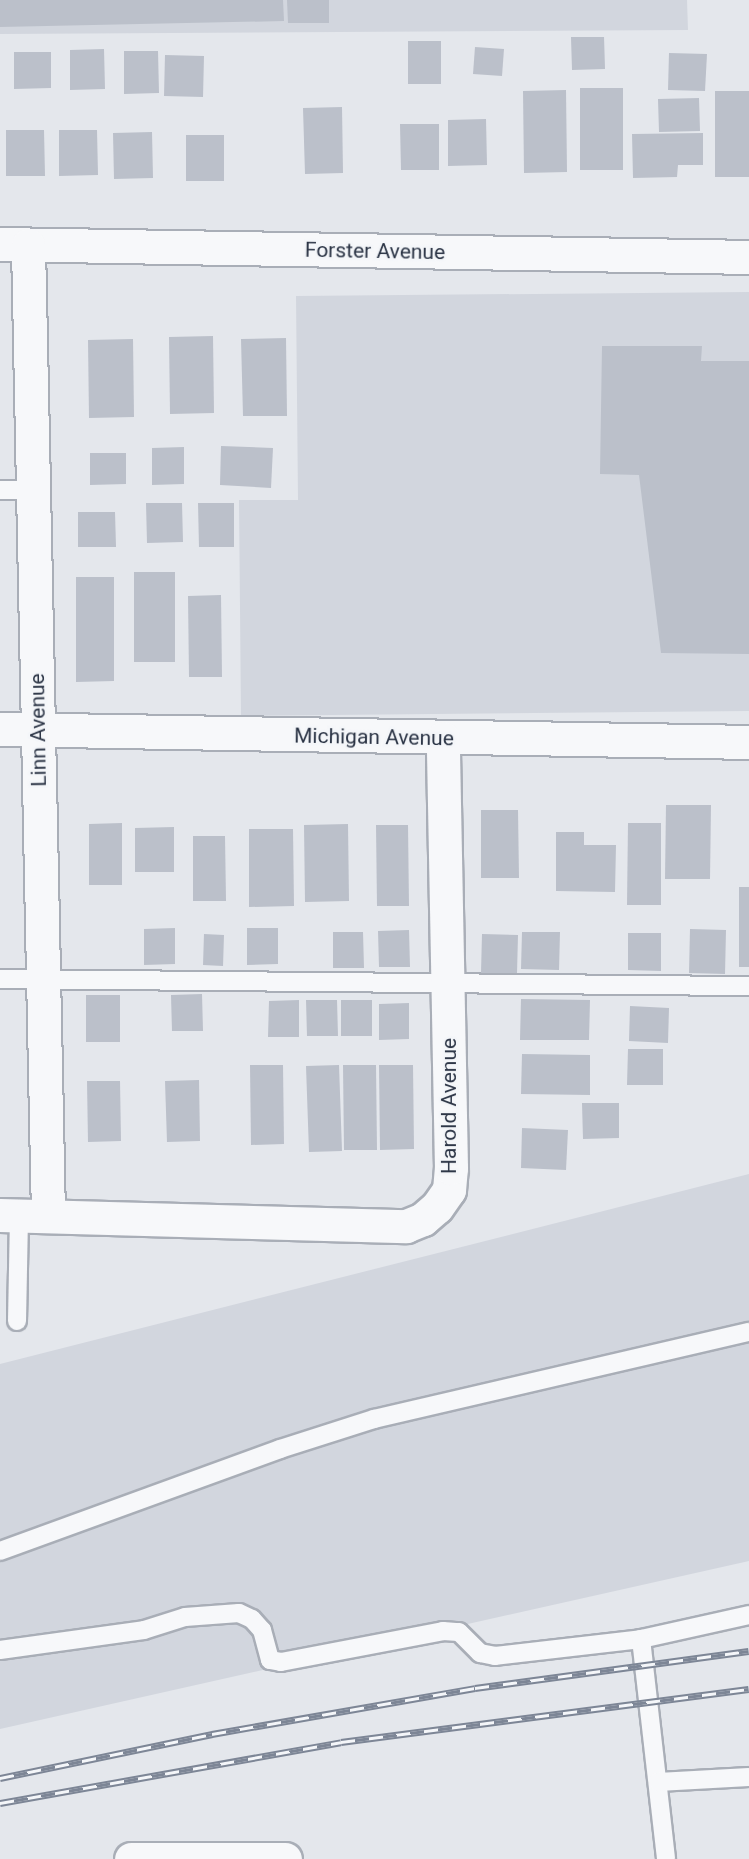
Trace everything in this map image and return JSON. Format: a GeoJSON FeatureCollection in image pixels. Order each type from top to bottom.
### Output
{"type":"FeatureCollection","features":[{"type":"Feature","properties":{"kind":"street","name":"Forster Avenue"},"geometry":{"type":"LineString","coordinates":[[14,244],[749,257]]}},
{"type":"Feature","properties":{"kind":"street","name":"Linn Avenue"},"geometry":{"type":"LineString","coordinates":[[14,244],[33,490],[43,979],[23,1216]]}},
{"type":"Feature","properties":{"kind":"street","name":"Michigan Avenue"},"geometry":{"type":"LineString","coordinates":[[0,729],[749,742]]}},
{"type":"Feature","properties":{"kind":"street","name":"Harold Avenue"},"geometry":{"type":"LineString","coordinates":[[23,1216],[406,1226],[423,1220],[449,1190],[443,738]]}},
{"type":"Feature","properties":{"kind":"street"},"geometry":{"type":"LineString","coordinates":[[131,1859],[285,1859]]}},
{"type":"Feature","properties":{"kind":"lane"},"geometry":{"type":"LineString","coordinates":[[0,490],[33,490]]}},
{"type":"Feature","properties":{"kind":"lane"},"geometry":{"type":"LineString","coordinates":[[0,979],[749,986]]}},
{"type":"Feature","properties":{"kind":"lane"},"geometry":{"type":"LineString","coordinates":[[16,1321],[23,1216]]}},
{"type":"Feature","properties":{"kind":"lane"},"geometry":{"type":"LineString","coordinates":[[0,1551],[280,1449],[374,1419],[749,1332]]}},
{"type":"Feature","properties":{"kind":"lane"},"geometry":{"type":"LineString","coordinates":[[0,1650],[144,1630],[185,1617],[239,1613],[252,1619],[262,1630],[270,1660],[282,1662],[443,1630],[459,1632],[480,1653],[495,1656],[641,1639],[749,1615]]}},
{"type":"Feature","properties":{"kind":"lane"},"geometry":{"type":"LineString","coordinates":[[641,1639],[666,1859]]}},
{"type":"Feature","properties":{"kind":"lane"},"geometry":{"type":"LineString","coordinates":[[658,1782],[749,1777]]}},
{"type":"Feature","properties":{"kind":"shaded area"},"geometry":{"type":"Polygon","coordinates":[[[0,0],[687,0],[688,30],[0,34],[0,0]]]}},
{"type":"Feature","properties":{"kind":"shaded area"},"geometry":{"type":"Polygon","coordinates":[[[749,292],[749,711],[241,716],[239,500],[298,500],[296,296],[749,292]]]}},
{"type":"Feature","properties":{"kind":"shaded area"},"geometry":{"type":"Polygon","coordinates":[[[749,1174],[749,1561],[0,1729],[0,1364],[749,1174]]]}},
{"type":"Feature","properties":{"kind":"building"},"geometry":{"type":"Polygon","coordinates":[[[0,0],[283,0],[284,21],[0,27],[0,0]]]}},
{"type":"Feature","properties":{"kind":"building"},"geometry":{"type":"Polygon","coordinates":[[[287,0],[329,0],[329,23],[288,23],[287,0]]]}},
{"type":"Feature","properties":{"kind":"building"},"geometry":{"type":"Polygon","coordinates":[[[571,37],[604,37],[605,69],[572,70],[571,37]]]}},
{"type":"Feature","properties":{"kind":"building"},"geometry":{"type":"Polygon","coordinates":[[[408,41],[441,41],[441,84],[408,84],[408,41]]]}},
{"type":"Feature","properties":{"kind":"building"},"geometry":{"type":"Polygon","coordinates":[[[475,47],[504,49],[502,76],[473,74],[475,47]]]}},
{"type":"Feature","properties":{"kind":"building"},"geometry":{"type":"Polygon","coordinates":[[[104,49],[105,89],[70,90],[70,50],[104,49]]]}},
{"type":"Feature","properties":{"kind":"building"},"geometry":{"type":"Polygon","coordinates":[[[124,51],[158,51],[159,93],[124,94],[124,51]]]}},
{"type":"Feature","properties":{"kind":"building"},"geometry":{"type":"Polygon","coordinates":[[[14,52],[51,52],[51,88],[14,89],[14,52]]]}},
{"type":"Feature","properties":{"kind":"building"},"geometry":{"type":"Polygon","coordinates":[[[669,53],[707,54],[705,91],[668,90],[669,53]]]}},
{"type":"Feature","properties":{"kind":"building"},"geometry":{"type":"Polygon","coordinates":[[[165,55],[204,56],[203,97],[164,96],[165,55]]]}},
{"type":"Feature","properties":{"kind":"building"},"geometry":{"type":"Polygon","coordinates":[[[580,88],[623,88],[623,170],[580,170],[580,88]]]}},
{"type":"Feature","properties":{"kind":"building"},"geometry":{"type":"Polygon","coordinates":[[[566,90],[567,172],[524,173],[523,91],[566,90]]]}},
{"type":"Feature","properties":{"kind":"building"},"geometry":{"type":"Polygon","coordinates":[[[715,91],[749,91],[749,177],[715,177],[715,91]]]}},
{"type":"Feature","properties":{"kind":"building"},"geometry":{"type":"Polygon","coordinates":[[[699,98],[700,131],[659,132],[658,99],[699,98]]]}},
{"type":"Feature","properties":{"kind":"building"},"geometry":{"type":"Polygon","coordinates":[[[342,107],[343,173],[305,174],[303,108],[342,107]]]}},
{"type":"Feature","properties":{"kind":"building"},"geometry":{"type":"Polygon","coordinates":[[[486,119],[487,165],[448,166],[448,120],[486,119]]]}},
{"type":"Feature","properties":{"kind":"building"},"geometry":{"type":"Polygon","coordinates":[[[400,124],[439,124],[439,170],[401,170],[400,124]]]}},
{"type":"Feature","properties":{"kind":"building"},"geometry":{"type":"Polygon","coordinates":[[[6,130],[44,130],[45,176],[6,176],[6,130]]]}},
{"type":"Feature","properties":{"kind":"building"},"geometry":{"type":"Polygon","coordinates":[[[59,130],[97,130],[98,175],[59,176],[59,130]]]}},
{"type":"Feature","properties":{"kind":"building"},"geometry":{"type":"Polygon","coordinates":[[[152,132],[153,178],[114,179],[113,133],[152,132]]]}},
{"type":"Feature","properties":{"kind":"building"},"geometry":{"type":"Polygon","coordinates":[[[703,133],[703,165],[678,165],[677,177],[633,178],[632,134],[703,133]]]}},
{"type":"Feature","properties":{"kind":"building"},"geometry":{"type":"Polygon","coordinates":[[[186,135],[224,135],[224,181],[186,181],[186,135]]]}},
{"type":"Feature","properties":{"kind":"building"},"geometry":{"type":"Polygon","coordinates":[[[213,336],[214,413],[170,414],[169,337],[213,336]]]}},
{"type":"Feature","properties":{"kind":"building"},"geometry":{"type":"Polygon","coordinates":[[[286,338],[287,416],[243,416],[241,339],[286,338]]]}},
{"type":"Feature","properties":{"kind":"building"},"geometry":{"type":"Polygon","coordinates":[[[133,339],[134,417],[89,418],[88,340],[133,339]]]}},
{"type":"Feature","properties":{"kind":"building"},"geometry":{"type":"Polygon","coordinates":[[[602,346],[702,346],[701,361],[749,361],[749,654],[661,653],[639,475],[600,474],[602,346]]]}},
{"type":"Feature","properties":{"kind":"building"},"geometry":{"type":"Polygon","coordinates":[[[221,446],[273,448],[271,488],[220,485],[221,446]]]}},
{"type":"Feature","properties":{"kind":"building"},"geometry":{"type":"Polygon","coordinates":[[[184,447],[184,484],[152,485],[152,448],[184,447]]]}},
{"type":"Feature","properties":{"kind":"building"},"geometry":{"type":"Polygon","coordinates":[[[90,453],[126,453],[126,484],[90,485],[90,453]]]}},
{"type":"Feature","properties":{"kind":"building"},"geometry":{"type":"Polygon","coordinates":[[[146,503],[182,503],[183,542],[147,543],[146,503]]]}},
{"type":"Feature","properties":{"kind":"building"},"geometry":{"type":"Polygon","coordinates":[[[198,503],[234,503],[234,547],[199,547],[198,503]]]}},
{"type":"Feature","properties":{"kind":"building"},"geometry":{"type":"Polygon","coordinates":[[[78,512],[115,512],[116,547],[78,547],[78,512]]]}},
{"type":"Feature","properties":{"kind":"building"},"geometry":{"type":"Polygon","coordinates":[[[134,572],[175,572],[175,662],[134,662],[134,572]]]}},
{"type":"Feature","properties":{"kind":"building"},"geometry":{"type":"Polygon","coordinates":[[[76,577],[114,577],[114,681],[76,682],[76,577]]]}},
{"type":"Feature","properties":{"kind":"building"},"geometry":{"type":"Polygon","coordinates":[[[221,595],[222,677],[189,677],[188,596],[221,595]]]}},
{"type":"Feature","properties":{"kind":"building"},"geometry":{"type":"Polygon","coordinates":[[[666,805],[711,805],[710,879],[665,879],[666,805]]]}},
{"type":"Feature","properties":{"kind":"building"},"geometry":{"type":"Polygon","coordinates":[[[481,810],[518,810],[519,878],[481,878],[481,810]]]}},
{"type":"Feature","properties":{"kind":"building"},"geometry":{"type":"Polygon","coordinates":[[[122,823],[122,885],[89,885],[89,824],[122,823]]]}},
{"type":"Feature","properties":{"kind":"building"},"geometry":{"type":"Polygon","coordinates":[[[628,823],[661,823],[661,905],[627,905],[628,823]]]}},
{"type":"Feature","properties":{"kind":"building"},"geometry":{"type":"Polygon","coordinates":[[[348,824],[349,901],[305,902],[304,825],[348,824]]]}},
{"type":"Feature","properties":{"kind":"building"},"geometry":{"type":"Polygon","coordinates":[[[376,825],[408,825],[409,906],[377,906],[376,825]]]}},
{"type":"Feature","properties":{"kind":"building"},"geometry":{"type":"Polygon","coordinates":[[[174,827],[174,872],[135,872],[135,828],[174,827]]]}},
{"type":"Feature","properties":{"kind":"building"},"geometry":{"type":"Polygon","coordinates":[[[249,829],[293,829],[294,906],[249,907],[249,829]]]}},
{"type":"Feature","properties":{"kind":"building"},"geometry":{"type":"Polygon","coordinates":[[[556,832],[584,832],[584,845],[616,845],[615,892],[556,891],[556,832]]]}},
{"type":"Feature","properties":{"kind":"building"},"geometry":{"type":"Polygon","coordinates":[[[193,836],[225,836],[226,901],[193,901],[193,836]]]}},
{"type":"Feature","properties":{"kind":"building"},"geometry":{"type":"Polygon","coordinates":[[[739,887],[749,887],[749,967],[739,967],[739,887]]]}},
{"type":"Feature","properties":{"kind":"building"},"geometry":{"type":"Polygon","coordinates":[[[175,928],[175,964],[144,965],[144,929],[175,928]]]}},
{"type":"Feature","properties":{"kind":"building"},"geometry":{"type":"Polygon","coordinates":[[[247,928],[278,928],[278,964],[247,965],[247,928]]]}},
{"type":"Feature","properties":{"kind":"building"},"geometry":{"type":"Polygon","coordinates":[[[690,929],[726,930],[725,974],[689,973],[690,929]]]}},
{"type":"Feature","properties":{"kind":"building"},"geometry":{"type":"Polygon","coordinates":[[[409,930],[410,967],[379,967],[378,931],[409,930]]]}},
{"type":"Feature","properties":{"kind":"building"},"geometry":{"type":"Polygon","coordinates":[[[333,932],[363,932],[364,968],[333,968],[333,932]]]}},
{"type":"Feature","properties":{"kind":"building"},"geometry":{"type":"Polygon","coordinates":[[[522,932],[560,932],[559,970],[521,969],[522,932]]]}},
{"type":"Feature","properties":{"kind":"building"},"geometry":{"type":"Polygon","coordinates":[[[628,933],[661,933],[661,971],[628,970],[628,933]]]}},
{"type":"Feature","properties":{"kind":"building"},"geometry":{"type":"Polygon","coordinates":[[[204,934],[224,935],[223,966],[203,965],[204,934]]]}},
{"type":"Feature","properties":{"kind":"building"},"geometry":{"type":"Polygon","coordinates":[[[482,934],[518,935],[517,973],[481,973],[482,934]]]}},
{"type":"Feature","properties":{"kind":"building"},"geometry":{"type":"Polygon","coordinates":[[[202,994],[203,1031],[172,1031],[171,995],[202,994]]]}},
{"type":"Feature","properties":{"kind":"building"},"geometry":{"type":"Polygon","coordinates":[[[86,995],[120,995],[120,1042],[86,1042],[86,995]]]}},
{"type":"Feature","properties":{"kind":"building"},"geometry":{"type":"Polygon","coordinates":[[[521,999],[590,1000],[589,1040],[520,1040],[521,999]]]}},
{"type":"Feature","properties":{"kind":"building"},"geometry":{"type":"Polygon","coordinates":[[[299,1000],[299,1037],[268,1037],[269,1001],[299,1000]]]}},
{"type":"Feature","properties":{"kind":"building"},"geometry":{"type":"Polygon","coordinates":[[[306,1000],[337,1000],[338,1036],[307,1036],[306,1000]]]}},
{"type":"Feature","properties":{"kind":"building"},"geometry":{"type":"Polygon","coordinates":[[[341,1000],[372,1000],[372,1036],[341,1036],[341,1000]]]}},
{"type":"Feature","properties":{"kind":"building"},"geometry":{"type":"Polygon","coordinates":[[[409,1003],[409,1039],[379,1040],[379,1004],[409,1003]]]}},
{"type":"Feature","properties":{"kind":"building"},"geometry":{"type":"Polygon","coordinates":[[[630,1006],[669,1008],[668,1043],[629,1041],[630,1006]]]}},
{"type":"Feature","properties":{"kind":"building"},"geometry":{"type":"Polygon","coordinates":[[[628,1049],[663,1049],[663,1085],[627,1085],[628,1049]]]}},
{"type":"Feature","properties":{"kind":"building"},"geometry":{"type":"Polygon","coordinates":[[[522,1054],[590,1055],[590,1095],[521,1094],[522,1054]]]}},
{"type":"Feature","properties":{"kind":"building"},"geometry":{"type":"Polygon","coordinates":[[[250,1065],[283,1065],[284,1144],[251,1145],[250,1065]]]}},
{"type":"Feature","properties":{"kind":"building"},"geometry":{"type":"Polygon","coordinates":[[[339,1065],[342,1151],[309,1152],[306,1066],[339,1065]]]}},
{"type":"Feature","properties":{"kind":"building"},"geometry":{"type":"Polygon","coordinates":[[[343,1065],[376,1065],[377,1150],[344,1150],[343,1065]]]}},
{"type":"Feature","properties":{"kind":"building"},"geometry":{"type":"Polygon","coordinates":[[[379,1065],[413,1065],[414,1149],[380,1150],[379,1065]]]}},
{"type":"Feature","properties":{"kind":"building"},"geometry":{"type":"Polygon","coordinates":[[[199,1080],[200,1141],[167,1142],[165,1081],[199,1080]]]}},
{"type":"Feature","properties":{"kind":"building"},"geometry":{"type":"Polygon","coordinates":[[[87,1081],[120,1081],[121,1141],[88,1142],[87,1081]]]}},
{"type":"Feature","properties":{"kind":"building"},"geometry":{"type":"Polygon","coordinates":[[[582,1103],[619,1103],[619,1138],[583,1139],[582,1103]]]}},
{"type":"Feature","properties":{"kind":"building"},"geometry":{"type":"Polygon","coordinates":[[[522,1128],[568,1130],[566,1170],[521,1168],[522,1128]]]}},
{"type":"Feature","properties":{"kind":"railway"},"geometry":{"type":"LineString","coordinates":[[0,1778],[212,1734],[475,1688],[749,1651]]}},
{"type":"Feature","properties":{"kind":"railway"},"geometry":{"type":"LineString","coordinates":[[0,1803],[341,1742],[749,1689]]}}]}
